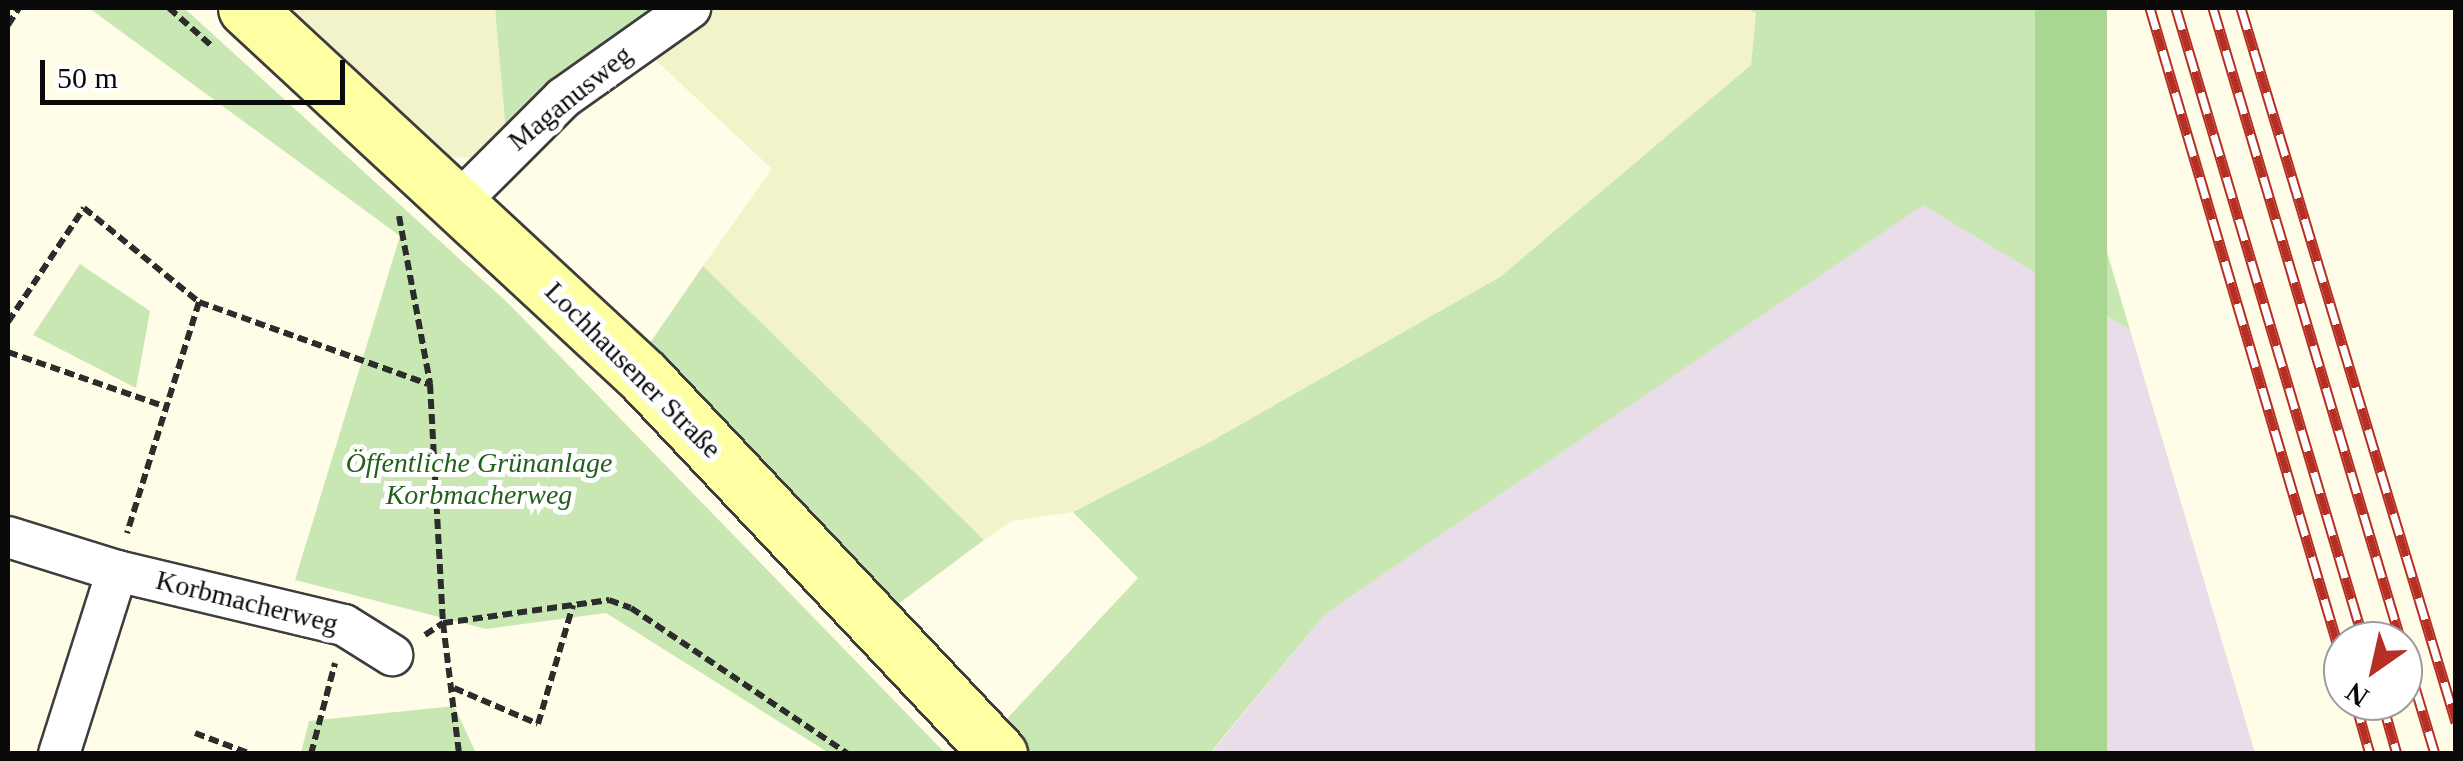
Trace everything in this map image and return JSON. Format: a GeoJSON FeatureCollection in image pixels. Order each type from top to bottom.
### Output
{"type":"FeatureCollection","features":[{"type":"Feature","properties":{"kind":"main road","name":"Lochhausener Straße"},"geometry":{"type":"LineString","coordinates":[[246,8],[460,200],[653,386],[998,754]]}},
{"type":"Feature","properties":{"kind":"street","name":"Maganusweg"},"geometry":{"type":"LineString","coordinates":[[460,200],[562,98],[690,8]]}},
{"type":"Feature","properties":{"kind":"street","name":"Korbmacherweg"},"geometry":{"type":"LineString","coordinates":[[8,536],[117,571],[344,624],[392,655]]}},
{"type":"Feature","properties":{"kind":"street"},"geometry":{"type":"LineString","coordinates":[[59,754],[117,571]]}},
{"type":"Feature","properties":{"kind":"path"},"geometry":{"type":"LineString","coordinates":[[8,25],[18,8]]}},
{"type":"Feature","properties":{"kind":"path"},"geometry":{"type":"LineString","coordinates":[[397,204],[430,384],[443,623],[454,688],[459,754]]}},
{"type":"Feature","properties":{"kind":"path"},"geometry":{"type":"LineString","coordinates":[[8,322],[84,208],[199,302],[430,384]]}},
{"type":"Feature","properties":{"kind":"path"},"geometry":{"type":"LineString","coordinates":[[117,571],[199,302]]}},
{"type":"Feature","properties":{"kind":"path"},"geometry":{"type":"LineString","coordinates":[[8,352],[166,407]]}},
{"type":"Feature","properties":{"kind":"path"},"geometry":{"type":"LineString","coordinates":[[392,655],[443,623],[609,600],[631,608],[848,754]]}},
{"type":"Feature","properties":{"kind":"path"},"geometry":{"type":"LineString","coordinates":[[454,688],[538,724],[573,605]]}},
{"type":"Feature","properties":{"kind":"path"},"geometry":{"type":"LineString","coordinates":[[311,754],[344,624]]}},
{"type":"Feature","properties":{"kind":"path"},"geometry":{"type":"LineString","coordinates":[[196,733],[251,754]]}},
{"type":"Feature","properties":{"kind":"shaded area"},"geometry":{"type":"Polygon","coordinates":[[[1923,204],[2130,330],[2255,753],[1210,754],[1325,614],[1923,204]]]}},
{"type":"Feature","properties":{"kind":"green space","name":"Öffentliche Grünanlage Korbmacherweg"},"geometry":{"type":"Polygon","coordinates":[[[89,8],[184,8],[510,305],[945,753],[829,753],[606,613],[486,629],[295,580],[400,236],[89,8]]]}},
{"type":"Feature","properties":{"kind":"green space"},"geometry":{"type":"Polygon","coordinates":[[[279,8],[495,8],[506,132],[475,158],[446,157],[279,8]]]}},
{"type":"Feature","properties":{"kind":"green space"},"geometry":{"type":"Polygon","coordinates":[[[495,8],[646,8],[655,15],[506,132],[495,8]]]}},
{"type":"Feature","properties":{"kind":"green space"},"geometry":{"type":"Polygon","coordinates":[[[709,8],[1745,8],[1756,13],[1751,65],[1500,277],[1210,442],[1073,512],[1012,521],[984,540],[703,266],[772,169],[647,52],[709,8]]]}},
{"type":"Feature","properties":{"kind":"green space"},"geometry":{"type":"Polygon","coordinates":[[[1745,8],[2035,8],[2130,330],[1923,205],[1325,614],[1210,753],[1028,753],[1003,723],[1138,578],[1073,512],[1210,442],[1500,277],[1751,65],[1756,13],[1745,8]]]}},
{"type":"Feature","properties":{"kind":"green space"},"geometry":{"type":"Polygon","coordinates":[[[2035,8],[2107,8],[2107,754],[2035,754],[2035,8]]]}},
{"type":"Feature","properties":{"kind":"green space"},"geometry":{"type":"Polygon","coordinates":[[[80,264],[150,311],[136,388],[33,335],[80,264]]]}},
{"type":"Feature","properties":{"kind":"green space"},"geometry":{"type":"Polygon","coordinates":[[[703,266],[984,540],[894,607],[650,343],[703,266]]]}},
{"type":"Feature","properties":{"kind":"green space"},"geometry":{"type":"Polygon","coordinates":[[[454,706],[476,753],[301,753],[309,721],[454,706]]]}},
{"type":"Feature","properties":{"kind":"railway"},"geometry":{"type":"LineString","coordinates":[[2150,8],[2331,621]]}},
{"type":"Feature","properties":{"kind":"railway"},"geometry":{"type":"LineString","coordinates":[[2176,8],[2358,621]]}},
{"type":"Feature","properties":{"kind":"railway"},"geometry":{"type":"LineString","coordinates":[[2213,8],[2395,621]]}},
{"type":"Feature","properties":{"kind":"railway"},"geometry":{"type":"LineString","coordinates":[[2241,8],[2456,722]]}},
{"type":"Feature","properties":{"kind":"railway"},"geometry":{"type":"LineString","coordinates":[[2423,714],[2435,754]]}},
{"type":"Feature","properties":{"kind":"railway"},"geometry":{"type":"LineString","coordinates":[[2361,721],[2370,754]]}},
{"type":"Feature","properties":{"kind":"railway"},"geometry":{"type":"LineString","coordinates":[[2388,721],[2397,754]]}}]}
